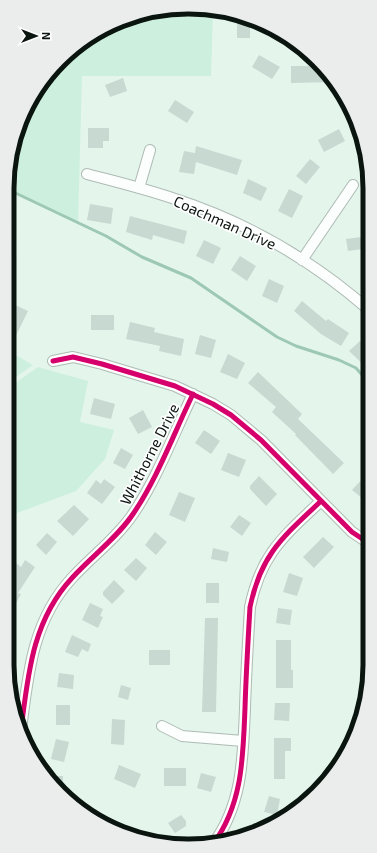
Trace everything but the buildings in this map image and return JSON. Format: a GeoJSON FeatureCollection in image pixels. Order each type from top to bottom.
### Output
{"type":"FeatureCollection","features":[{"type":"Feature","properties":{"kind":"street"},"geometry":{"type":"LineString","coordinates":[[139,188],[150,150]]}},
{"type":"Feature","properties":{"kind":"street","name":"Coachman Drive"},"geometry":{"type":"LineString","coordinates":[[87,174],[176,199],[255,232],[302,260],[338,284],[363,305]]}},
{"type":"Feature","properties":{"kind":"street"},"geometry":{"type":"LineString","coordinates":[[302,260],[353,185]]}},
{"type":"Feature","properties":{"kind":"street"},"geometry":{"type":"LineString","coordinates":[[53,361],[73,357],[84,359],[175,386],[231,414],[261,440],[352,532],[363,539]]}},
{"type":"Feature","properties":{"kind":"street","name":"Whithorne Drive"},"geometry":{"type":"LineString","coordinates":[[23,719],[33,650],[40,628],[51,606],[73,577],[133,515],[146,492],[193,394]]}},
{"type":"Feature","properties":{"kind":"street"},"geometry":{"type":"LineString","coordinates":[[218,837],[222,832],[238,793],[243,741],[248,631],[254,590],[266,558],[291,529],[320,501]]}},
{"type":"Feature","properties":{"kind":"street"},"geometry":{"type":"LineString","coordinates":[[162,726],[182,736],[243,741]]}},
{"type":"Feature","properties":{"kind":"green space"},"geometry":{"type":"Polygon","coordinates":[[[200,14],[213,15],[211,76],[82,76],[78,223],[14,192],[17,154],[23,132],[37,101],[57,73],[73,57],[101,37],[111,32],[132,23],[166,15],[200,14]]]}},
{"type":"Feature","properties":{"kind":"green space"},"geometry":{"type":"Polygon","coordinates":[[[14,354],[33,365],[14,378],[14,354]]]}},
{"type":"Feature","properties":{"kind":"green space"},"geometry":{"type":"Polygon","coordinates":[[[38,367],[88,381],[80,422],[114,430],[105,459],[76,491],[17,513],[14,524],[14,384],[38,367]]]}},
{"type":"Feature","properties":{"kind":"waterway"},"geometry":{"type":"LineString","coordinates":[[14,192],[106,236],[142,257],[191,278],[277,337],[296,346],[339,360],[356,368],[363,376]]}},
{"type":"Feature","properties":{"kind":"cycle path"},"geometry":{"type":"LineString","coordinates":[[53,361],[73,357],[102,364],[175,386],[213,404],[231,415],[261,440],[352,532],[363,539]]}},
{"type":"Feature","properties":{"kind":"cycle path"},"geometry":{"type":"LineString","coordinates":[[22,719],[26,689],[34,650],[40,630],[48,612],[72,578],[120,531],[133,514],[158,471],[193,394]]}},
{"type":"Feature","properties":{"kind":"cycle path"},"geometry":{"type":"LineString","coordinates":[[218,837],[230,813],[240,779],[250,607],[255,589],[260,573],[275,548],[295,525],[321,501]]}}]}
